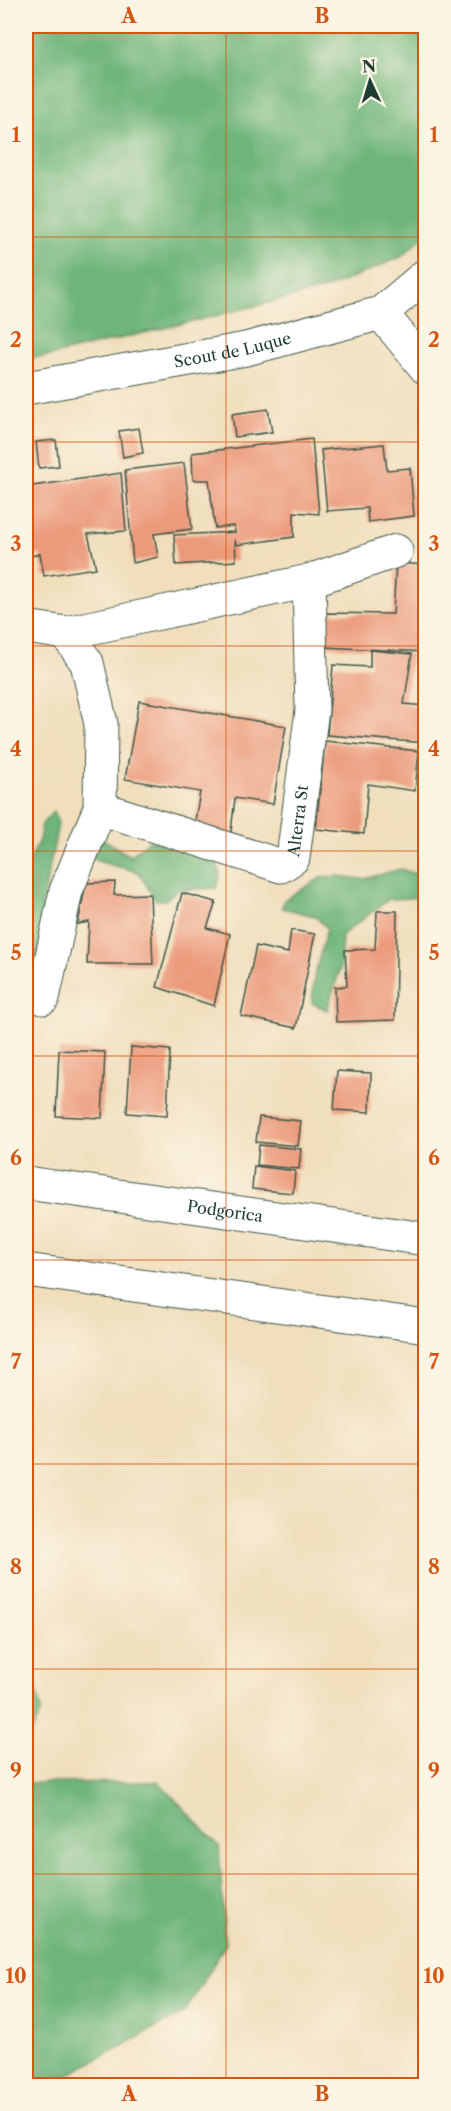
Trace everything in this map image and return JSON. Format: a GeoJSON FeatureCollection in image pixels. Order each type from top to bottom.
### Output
{"type":"FeatureCollection","features":[{"type":"Feature","properties":{"kind":"street","name":"Scout de Luque"},"geometry":{"type":"LineString","coordinates":[[26,388],[246,349],[381,313],[426,275]]}},
{"type":"Feature","properties":{"kind":"street"},"geometry":{"type":"LineString","coordinates":[[381,313],[426,369]]}},
{"type":"Feature","properties":{"kind":"street"},"geometry":{"type":"LineString","coordinates":[[26,627],[66,633],[309,581],[396,551]]}},
{"type":"Feature","properties":{"kind":"street","name":"Alterra St"},"geometry":{"type":"LineString","coordinates":[[100,808],[281,866],[293,858],[312,710],[309,581]]}},
{"type":"Feature","properties":{"kind":"street"},"geometry":{"type":"LineString","coordinates":[[43,998],[66,891],[100,808],[100,724],[87,663],[66,633]]}},
{"type":"Feature","properties":{"kind":"street","name":"Podgorica"},"geometry":{"type":"LineString","coordinates":[[26,1183],[426,1239]]}},
{"type":"Feature","properties":{"kind":"street"},"geometry":{"type":"LineString","coordinates":[[26,1270],[426,1326]]}},
{"type":"Feature","properties":{"kind":"green space"},"geometry":{"type":"Polygon","coordinates":[[[26,26],[425,26],[425,235],[401,257],[325,289],[49,356],[26,359],[26,26]]]}},
{"type":"Feature","properties":{"kind":"green space"},"geometry":{"type":"Polygon","coordinates":[[[54,811],[58,824],[42,907],[39,956],[26,989],[26,869],[39,840],[42,824],[54,811]]]}},
{"type":"Feature","properties":{"kind":"green space"},"geometry":{"type":"Polygon","coordinates":[[[101,838],[130,856],[150,840],[213,855],[219,871],[216,888],[177,890],[165,900],[156,900],[138,872],[97,861],[91,855],[101,838]]]}},
{"type":"Feature","properties":{"kind":"green space"},"geometry":{"type":"Polygon","coordinates":[[[401,869],[418,875],[418,891],[413,898],[389,899],[342,935],[340,969],[327,1010],[312,1003],[314,978],[327,928],[315,916],[282,908],[284,900],[321,878],[337,876],[364,879],[401,869]]]}},
{"type":"Feature","properties":{"kind":"green space"},"geometry":{"type":"Polygon","coordinates":[[[26,1634],[41,1711],[26,1745],[26,1634]]]}},
{"type":"Feature","properties":{"kind":"green space"},"geometry":{"type":"Polygon","coordinates":[[[159,1782],[219,1846],[225,1945],[185,2012],[50,2085],[26,2085],[26,1792],[29,1783],[159,1782]]]}},
{"type":"Feature","properties":{"kind":"building"},"geometry":{"type":"Polygon","coordinates":[[[268,409],[272,432],[235,437],[232,414],[268,409]]]}},
{"type":"Feature","properties":{"kind":"building"},"geometry":{"type":"Polygon","coordinates":[[[139,428],[143,453],[123,457],[119,431],[139,428]]]}},
{"type":"Feature","properties":{"kind":"building"},"geometry":{"type":"Polygon","coordinates":[[[312,439],[319,514],[294,512],[294,537],[236,545],[235,539],[236,561],[176,565],[174,535],[235,532],[234,526],[215,528],[209,480],[193,480],[192,453],[312,439]]]}},
{"type":"Feature","properties":{"kind":"building"},"geometry":{"type":"Polygon","coordinates":[[[56,440],[59,466],[39,468],[36,442],[56,440]]]}},
{"type":"Feature","properties":{"kind":"building"},"geometry":{"type":"Polygon","coordinates":[[[384,444],[387,470],[410,468],[414,516],[368,522],[367,508],[327,511],[321,450],[384,444]]]}},
{"type":"Feature","properties":{"kind":"building"},"geometry":{"type":"Polygon","coordinates":[[[184,463],[192,529],[154,534],[158,557],[133,563],[125,470],[184,463]]]}},
{"type":"Feature","properties":{"kind":"building"},"geometry":{"type":"Polygon","coordinates":[[[121,473],[126,531],[88,534],[96,568],[44,576],[40,554],[26,557],[26,487],[121,473]]]}},
{"type":"Feature","properties":{"kind":"building"},"geometry":{"type":"Polygon","coordinates":[[[396,563],[426,565],[426,652],[324,647],[325,613],[393,614],[396,563]]]}},
{"type":"Feature","properties":{"kind":"building"},"geometry":{"type":"Polygon","coordinates":[[[370,650],[412,654],[404,704],[426,706],[426,743],[327,735],[333,665],[370,667],[370,650]]]}},
{"type":"Feature","properties":{"kind":"building"},"geometry":{"type":"Polygon","coordinates":[[[26,694],[30,694],[27,747],[26,747],[26,694]]]}},
{"type":"Feature","properties":{"kind":"building"},"geometry":{"type":"Polygon","coordinates":[[[139,701],[286,726],[273,804],[235,798],[230,840],[193,832],[200,792],[125,779],[139,701]]]}},
{"type":"Feature","properties":{"kind":"building"},"geometry":{"type":"Polygon","coordinates":[[[325,741],[419,751],[415,791],[368,784],[364,834],[316,829],[325,741]]]}},
{"type":"Feature","properties":{"kind":"building"},"geometry":{"type":"Polygon","coordinates":[[[115,882],[114,895],[150,894],[153,964],[87,964],[89,922],[78,924],[86,883],[115,882]]]}},
{"type":"Feature","properties":{"kind":"building"},"geometry":{"type":"Polygon","coordinates":[[[182,893],[216,902],[207,928],[230,934],[214,1006],[157,987],[182,893]]]}},
{"type":"Feature","properties":{"kind":"building"},"geometry":{"type":"Polygon","coordinates":[[[377,911],[397,911],[395,1020],[336,1022],[335,987],[347,986],[345,950],[375,949],[377,911]]]}},
{"type":"Feature","properties":{"kind":"building"},"geometry":{"type":"Polygon","coordinates":[[[291,930],[315,934],[296,1028],[241,1016],[256,946],[288,953],[291,930]]]}},
{"type":"Feature","properties":{"kind":"building"},"geometry":{"type":"Polygon","coordinates":[[[131,1047],[170,1050],[167,1116],[127,1113],[131,1047]]]}},
{"type":"Feature","properties":{"kind":"building"},"geometry":{"type":"Polygon","coordinates":[[[59,1050],[105,1052],[102,1118],[56,1116],[59,1050]]]}},
{"type":"Feature","properties":{"kind":"building"},"geometry":{"type":"Polygon","coordinates":[[[337,1071],[371,1073],[370,1112],[334,1110],[337,1071]]]}},
{"type":"Feature","properties":{"kind":"building"},"geometry":{"type":"Polygon","coordinates":[[[259,1117],[301,1121],[298,1146],[256,1142],[259,1117]]]}},
{"type":"Feature","properties":{"kind":"building"},"geometry":{"type":"Polygon","coordinates":[[[259,1145],[301,1149],[299,1169],[257,1165],[259,1145]]]}},
{"type":"Feature","properties":{"kind":"building"},"geometry":{"type":"Polygon","coordinates":[[[254,1166],[295,1171],[293,1193],[252,1189],[254,1166]]]}}]}
